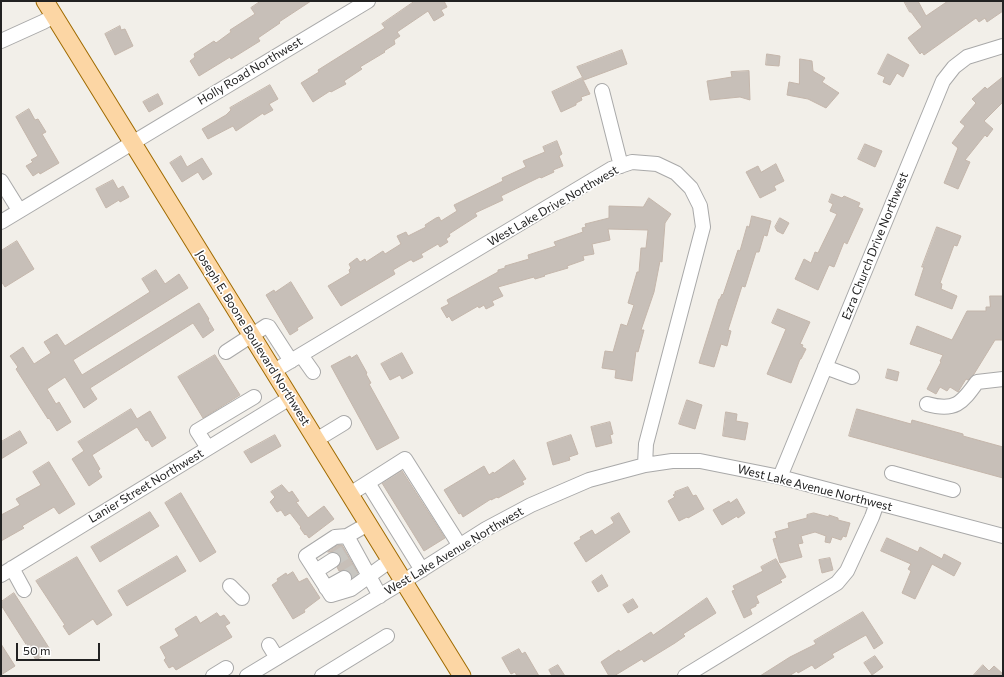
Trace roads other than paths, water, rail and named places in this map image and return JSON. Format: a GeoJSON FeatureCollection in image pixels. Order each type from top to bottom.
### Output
{"type":"FeatureCollection","features":[{"type":"Feature","properties":{"kind":"main road","name":"Joseph E. Boone Boulevard Northwest"},"geometry":{"type":"LineString","coordinates":[[44,1],[462,676]]}},
{"type":"Feature","properties":{"kind":"street","name":"Holly Road Northwest"},"geometry":{"type":"LineString","coordinates":[[1,222],[368,1]]}},
{"type":"Feature","properties":{"kind":"street"},"geometry":{"type":"LineString","coordinates":[[1,41],[54,16]]}},
{"type":"Feature","properties":{"kind":"street","name":"Ezra Church Drive Northwest"},"geometry":{"type":"LineString","coordinates":[[780,477],[944,81],[954,67],[968,57],[1003,46]]}},
{"type":"Feature","properties":{"kind":"street"},"geometry":{"type":"LineString","coordinates":[[602,91],[620,166]]}},
{"type":"Feature","properties":{"kind":"street","name":"West Lake Drive Northwest"},"geometry":{"type":"LineString","coordinates":[[274,371],[611,170],[632,162],[657,164],[676,173],[691,188],[700,206],[703,227],[646,444],[645,465]]}},
{"type":"Feature","properties":{"kind":"street"},"geometry":{"type":"LineString","coordinates":[[1,182],[19,210]]}},
{"type":"Feature","properties":{"kind":"street"},"geometry":{"type":"LineString","coordinates":[[226,352],[266,326],[270,327],[296,358],[313,372]]}},
{"type":"Feature","properties":{"kind":"street"},"geometry":{"type":"LineString","coordinates":[[825,367],[852,376]]}},
{"type":"Feature","properties":{"kind":"street"},"geometry":{"type":"LineString","coordinates":[[927,404],[940,408],[957,404],[977,382],[1003,379]]}},
{"type":"Feature","properties":{"kind":"street","name":"Lanier Street Northwest"},"geometry":{"type":"LineString","coordinates":[[6,571],[208,448],[259,405],[290,398]]}},
{"type":"Feature","properties":{"kind":"street"},"geometry":{"type":"LineString","coordinates":[[208,448],[197,431],[259,405]]}},
{"type":"Feature","properties":{"kind":"street"},"geometry":{"type":"LineString","coordinates":[[316,440],[344,423]]}},
{"type":"Feature","properties":{"kind":"street"},"geometry":{"type":"LineString","coordinates":[[350,494],[405,459],[460,546]]}},
{"type":"Feature","properties":{"kind":"street","name":"West Lake Avenue Northwest"},"geometry":{"type":"LineString","coordinates":[[246,676],[263,672],[277,658],[380,596],[486,529],[531,505],[589,480],[645,465],[672,461],[700,461],[780,477],[1003,536]]}},
{"type":"Feature","properties":{"kind":"street"},"geometry":{"type":"LineString","coordinates":[[892,473],[953,490]]}},
{"type":"Feature","properties":{"kind":"street"},"geometry":{"type":"LineString","coordinates":[[368,483],[422,570]]}},
{"type":"Feature","properties":{"kind":"street"},"geometry":{"type":"LineString","coordinates":[[685,676],[837,583],[847,571],[877,503]]}},
{"type":"Feature","properties":{"kind":"street"},"geometry":{"type":"LineString","coordinates":[[368,524],[347,536],[335,537],[306,556],[331,595],[351,589],[364,570],[387,554],[400,536]]}},
{"type":"Feature","properties":{"kind":"street"},"geometry":{"type":"LineString","coordinates":[[347,536],[350,550],[380,596]]}},
{"type":"Feature","properties":{"kind":"street"},"geometry":{"type":"LineString","coordinates":[[316,570],[333,560]]}},
{"type":"Feature","properties":{"kind":"street"},"geometry":{"type":"LineString","coordinates":[[6,571],[24,590]]}},
{"type":"Feature","properties":{"kind":"street"},"geometry":{"type":"LineString","coordinates":[[326,588],[344,578]]}},
{"type":"Feature","properties":{"kind":"street"},"geometry":{"type":"LineString","coordinates":[[230,586],[242,598]]}},
{"type":"Feature","properties":{"kind":"street"},"geometry":{"type":"LineString","coordinates":[[322,676],[387,636]]}},
{"type":"Feature","properties":{"kind":"street"},"geometry":{"type":"LineString","coordinates":[[269,644],[277,658]]}},
{"type":"Feature","properties":{"kind":"street"},"geometry":{"type":"LineString","coordinates":[[213,676],[226,668]]}},
{"type":"Feature","properties":{"kind":"tunnel"},"geometry":{"type":"LineString","coordinates":[[333,560],[346,552]]}},
{"type":"Feature","properties":{"kind":"tunnel"},"geometry":{"type":"LineString","coordinates":[[344,578],[357,570]]}}]}
